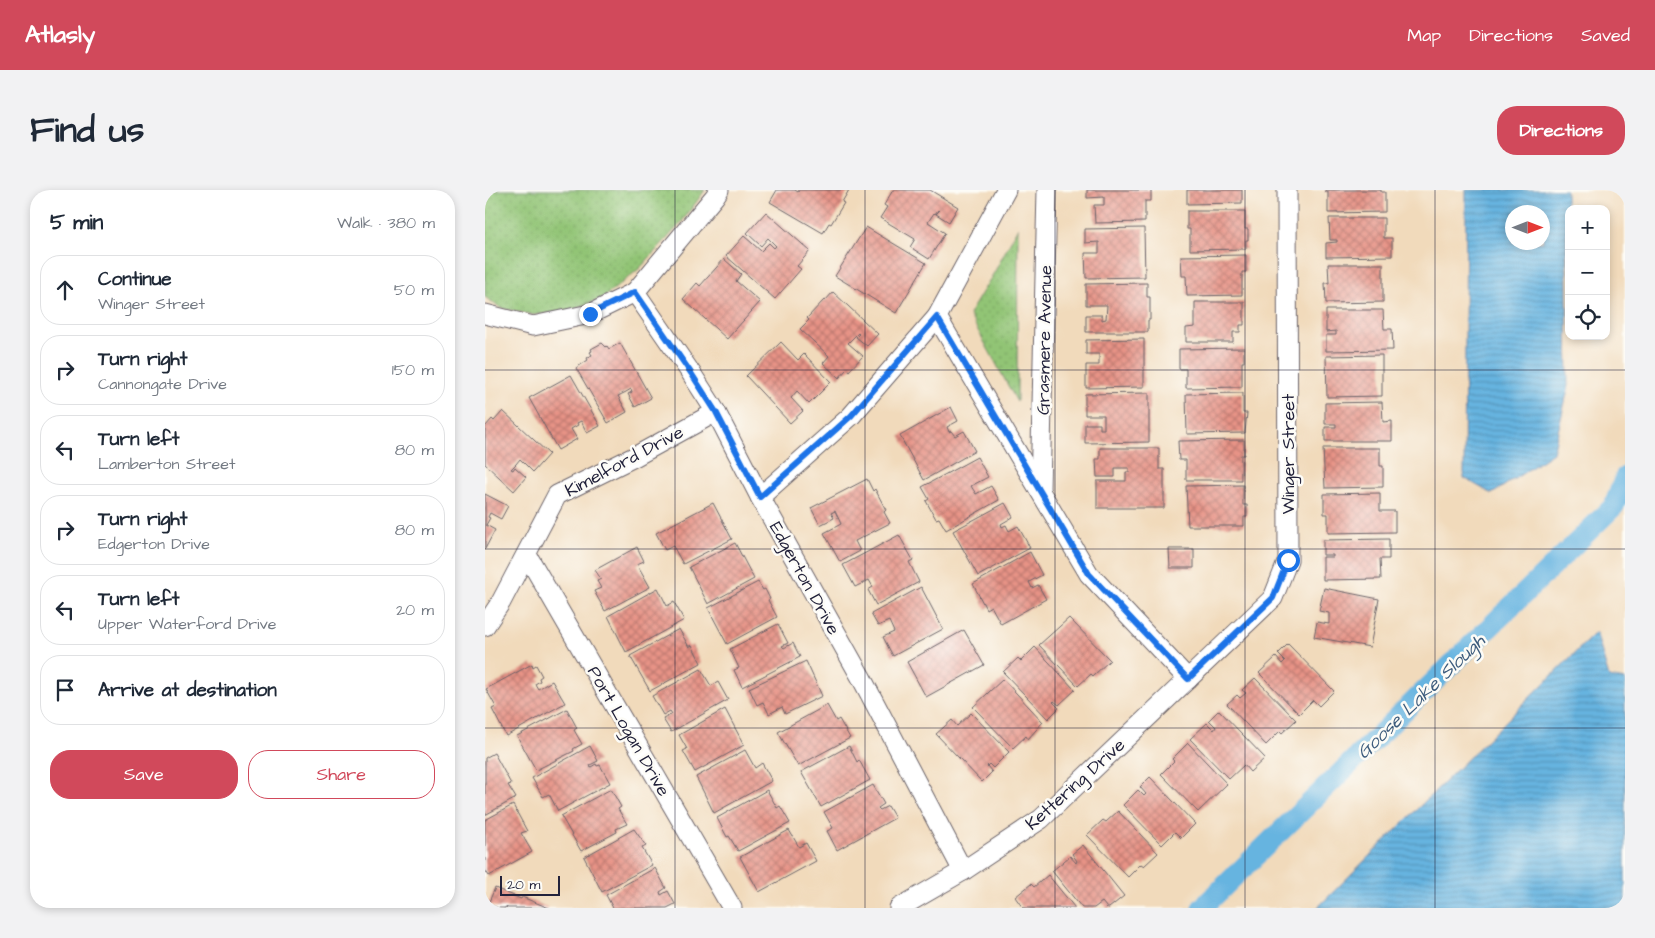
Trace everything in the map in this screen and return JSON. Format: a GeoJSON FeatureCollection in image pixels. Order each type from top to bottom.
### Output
{"type":"FeatureCollection","features":[{"type":"Feature","properties":{"kind":"street"},"geometry":{"type":"LineString","coordinates":[[485,314],[533,326],[590,314],[635,292],[719,190]]}},
{"type":"Feature","properties":{"kind":"street"},"geometry":{"type":"LineString","coordinates":[[760,497],[851,416],[937,317],[1006,190]]}},
{"type":"Feature","properties":{"kind":"street","name":"Grasmere Avenue"},"geometry":{"type":"LineString","coordinates":[[1040,490],[1047,190]]}},
{"type":"Feature","properties":{"kind":"street","name":"Winger Street"},"geometry":{"type":"LineString","coordinates":[[1188,679],[1273,598],[1288,560],[1287,190]]}},
{"type":"Feature","properties":{"kind":"street","name":"Edgerton Drive"},"geometry":{"type":"LineString","coordinates":[[635,292],[716,412],[760,497],[862,679],[963,871]]}},
{"type":"Feature","properties":{"kind":"street"},"geometry":{"type":"LineString","coordinates":[[937,317],[1089,574],[1188,679]]}},
{"type":"Feature","properties":{"kind":"street","name":"Kimelford Drive"},"geometry":{"type":"LineString","coordinates":[[485,626],[501,602],[557,496],[636,456],[716,412]]}},
{"type":"Feature","properties":{"kind":"street","name":"Port Logan Drive"},"geometry":{"type":"LineString","coordinates":[[527,554],[732,908]]}},
{"type":"Feature","properties":{"kind":"street","name":"Kettering Drive"},"geometry":{"type":"LineString","coordinates":[[899,908],[963,871],[1041,820],[1188,679]]}},
{"type":"Feature","properties":{"kind":"green space"},"geometry":{"type":"Polygon","coordinates":[[[485,190],[705,190],[681,223],[640,268],[603,298],[569,311],[533,315],[501,308],[485,297],[485,190]]]}},
{"type":"Feature","properties":{"kind":"green space"},"geometry":{"type":"Polygon","coordinates":[[[1018,227],[1017,402],[969,314],[995,271],[1018,227]]]}},
{"type":"Feature","properties":{"kind":"water"},"geometry":{"type":"Polygon","coordinates":[[[1466,190],[1566,190],[1565,340],[1568,340],[1568,389],[1553,453],[1492,494],[1464,478],[1466,190]]]}},
{"type":"Feature","properties":{"kind":"water"},"geometry":{"type":"Polygon","coordinates":[[[1596,632],[1609,677],[1625,680],[1625,908],[1317,908],[1596,632]]]}},
{"type":"Feature","properties":{"kind":"building"},"geometry":{"type":"Polygon","coordinates":[[[777,190],[795,190],[798,192],[799,190],[849,190],[842,202],[844,203],[823,233],[770,202],[777,190]]]}},
{"type":"Feature","properties":{"kind":"building"},"geometry":{"type":"Polygon","coordinates":[[[893,190],[930,190],[958,207],[949,222],[936,214],[938,210],[928,222],[945,233],[929,259],[910,247],[915,239],[880,218],[887,207],[884,205],[893,190]]]}},
{"type":"Feature","properties":{"kind":"building"},"geometry":{"type":"Polygon","coordinates":[[[1087,190],[1151,190],[1151,201],[1145,201],[1145,222],[1095,223],[1094,205],[1104,205],[1104,197],[1087,198],[1087,190]]]}},
{"type":"Feature","properties":{"kind":"building"},"geometry":{"type":"Polygon","coordinates":[[[1187,190],[1242,190],[1242,203],[1187,204],[1187,190]]]}},
{"type":"Feature","properties":{"kind":"building"},"geometry":{"type":"Polygon","coordinates":[[[1325,190],[1381,190],[1381,192],[1385,192],[1385,212],[1328,213],[1328,192],[1325,192],[1325,190]]]}},
{"type":"Feature","properties":{"kind":"building"},"geometry":{"type":"Polygon","coordinates":[[[1187,211],[1245,211],[1245,229],[1248,229],[1246,249],[1190,250],[1190,229],[1187,229],[1187,211]]]}},
{"type":"Feature","properties":{"kind":"building"},"geometry":{"type":"Polygon","coordinates":[[[766,212],[810,251],[797,266],[801,269],[775,299],[726,256],[744,236],[761,251],[769,243],[774,248],[776,246],[768,238],[761,246],[747,233],[766,212]]]}},
{"type":"Feature","properties":{"kind":"building"},"geometry":{"type":"Polygon","coordinates":[[[1329,218],[1384,218],[1384,238],[1392,238],[1392,256],[1326,257],[1326,243],[1337,242],[1337,240],[1330,240],[1329,218]]]}},
{"type":"Feature","properties":{"kind":"building"},"geometry":{"type":"Polygon","coordinates":[[[866,227],[926,263],[896,313],[835,276],[866,227]]]}},
{"type":"Feature","properties":{"kind":"building"},"geometry":{"type":"Polygon","coordinates":[[[1144,228],[1145,277],[1086,278],[1085,253],[1099,253],[1099,242],[1085,243],[1085,229],[1144,228]]]}},
{"type":"Feature","properties":{"kind":"building"},"geometry":{"type":"Polygon","coordinates":[[[1246,255],[1246,272],[1242,272],[1242,295],[1187,296],[1186,276],[1182,276],[1181,256],[1246,255]]]}},
{"type":"Feature","properties":{"kind":"building"},"geometry":{"type":"Polygon","coordinates":[[[724,259],[741,274],[736,281],[760,302],[727,339],[683,299],[697,283],[700,286],[724,259]]]}},
{"type":"Feature","properties":{"kind":"building"},"geometry":{"type":"Polygon","coordinates":[[[1328,264],[1383,264],[1383,302],[1326,303],[1325,283],[1329,283],[1328,264]]]}},
{"type":"Feature","properties":{"kind":"building"},"geometry":{"type":"Polygon","coordinates":[[[1147,283],[1147,297],[1150,297],[1148,332],[1086,332],[1086,315],[1102,315],[1102,320],[1106,319],[1107,305],[1086,305],[1086,284],[1147,283]]]}},
{"type":"Feature","properties":{"kind":"building"},"geometry":{"type":"Polygon","coordinates":[[[833,292],[878,334],[867,346],[856,337],[858,333],[848,343],[863,356],[848,372],[846,370],[839,378],[823,363],[829,356],[800,329],[809,320],[807,318],[833,292]]]}},
{"type":"Feature","properties":{"kind":"building"},"geometry":{"type":"Polygon","coordinates":[[[1195,302],[1244,302],[1244,325],[1240,325],[1240,332],[1233,332],[1233,342],[1186,342],[1186,328],[1195,327],[1195,302]]]}},
{"type":"Feature","properties":{"kind":"building"},"geometry":{"type":"Polygon","coordinates":[[[1326,310],[1383,310],[1384,329],[1392,329],[1393,350],[1326,351],[1326,335],[1336,335],[1336,331],[1326,332],[1326,310]]]}},
{"type":"Feature","properties":{"kind":"building"},"geometry":{"type":"Polygon","coordinates":[[[1144,339],[1144,387],[1086,388],[1086,365],[1099,365],[1099,354],[1086,354],[1086,340],[1144,339]]]}},
{"type":"Feature","properties":{"kind":"building"},"geometry":{"type":"Polygon","coordinates":[[[781,342],[798,360],[804,354],[831,382],[809,404],[797,391],[791,398],[803,411],[790,423],[746,376],[781,342]]]}},
{"type":"Feature","properties":{"kind":"building"},"geometry":{"type":"Polygon","coordinates":[[[602,343],[609,349],[620,343],[651,398],[635,407],[628,394],[632,392],[631,389],[618,396],[627,412],[608,423],[576,368],[592,355],[591,349],[602,343]]]}},
{"type":"Feature","properties":{"kind":"building"},"geometry":{"type":"Polygon","coordinates":[[[1244,348],[1242,387],[1186,388],[1186,369],[1179,369],[1179,349],[1244,348]]]}},
{"type":"Feature","properties":{"kind":"building"},"geometry":{"type":"Polygon","coordinates":[[[1382,355],[1382,396],[1327,397],[1326,356],[1382,355]]]}},
{"type":"Feature","properties":{"kind":"building"},"geometry":{"type":"Polygon","coordinates":[[[571,375],[600,426],[587,433],[581,421],[577,423],[578,425],[571,429],[577,439],[558,450],[529,398],[571,375]]]}},
{"type":"Feature","properties":{"kind":"building"},"geometry":{"type":"Polygon","coordinates":[[[1149,393],[1149,442],[1085,443],[1085,424],[1100,424],[1100,429],[1104,429],[1104,415],[1085,415],[1085,394],[1149,393]]]}},
{"type":"Feature","properties":{"kind":"building"},"geometry":{"type":"Polygon","coordinates":[[[1243,393],[1243,413],[1247,413],[1245,433],[1187,434],[1186,394],[1243,393]]]}},
{"type":"Feature","properties":{"kind":"building"},"geometry":{"type":"Polygon","coordinates":[[[1382,402],[1383,422],[1392,421],[1392,441],[1325,441],[1325,427],[1336,427],[1336,424],[1325,424],[1325,403],[1382,402]]]}},
{"type":"Feature","properties":{"kind":"building"},"geometry":{"type":"Polygon","coordinates":[[[951,407],[958,421],[947,427],[949,432],[951,431],[955,436],[964,431],[975,451],[924,480],[900,436],[951,407]]]}},
{"type":"Feature","properties":{"kind":"building"},"geometry":{"type":"Polygon","coordinates":[[[503,411],[549,454],[533,472],[520,459],[511,469],[513,470],[515,467],[526,477],[514,491],[485,464],[485,427],[503,411]]]}},
{"type":"Feature","properties":{"kind":"building"},"geometry":{"type":"Polygon","coordinates":[[[1244,440],[1244,455],[1241,455],[1241,480],[1186,480],[1186,460],[1179,460],[1178,441],[1244,440]]]}},
{"type":"Feature","properties":{"kind":"building"},"geometry":{"type":"Polygon","coordinates":[[[1100,448],[1159,448],[1159,469],[1164,469],[1164,508],[1097,508],[1097,481],[1126,481],[1126,472],[1129,472],[1129,468],[1115,468],[1115,477],[1097,477],[1096,459],[1100,459],[1100,448]]]}},
{"type":"Feature","properties":{"kind":"building"},"geometry":{"type":"Polygon","coordinates":[[[1323,448],[1380,448],[1380,466],[1383,466],[1383,487],[1325,488],[1323,448]]]}},
{"type":"Feature","properties":{"kind":"building"},"geometry":{"type":"Polygon","coordinates":[[[977,457],[988,477],[971,486],[976,494],[991,486],[999,500],[946,530],[939,518],[936,519],[926,501],[929,499],[922,487],[977,457]]]}},
{"type":"Feature","properties":{"kind":"building"},"geometry":{"type":"Polygon","coordinates":[[[867,479],[873,491],[875,489],[886,510],[884,512],[890,523],[855,541],[860,551],[840,562],[824,533],[841,524],[835,511],[831,513],[834,518],[820,525],[811,508],[867,479]]]}},
{"type":"Feature","properties":{"kind":"building"},"geometry":{"type":"Polygon","coordinates":[[[1243,485],[1243,505],[1247,505],[1247,517],[1244,517],[1244,526],[1188,526],[1186,486],[1243,485]]]}},
{"type":"Feature","properties":{"kind":"building"},"geometry":{"type":"Polygon","coordinates":[[[1380,493],[1380,511],[1395,511],[1395,532],[1328,533],[1328,514],[1324,514],[1324,494],[1380,493]]]}},
{"type":"Feature","properties":{"kind":"building"},"geometry":{"type":"Polygon","coordinates":[[[485,494],[508,506],[501,519],[490,513],[488,517],[490,518],[486,525],[495,530],[485,549],[485,494]]]}},
{"type":"Feature","properties":{"kind":"building"},"geometry":{"type":"Polygon","coordinates":[[[713,503],[732,539],[683,564],[673,546],[665,550],[656,533],[713,503]]]}},
{"type":"Feature","properties":{"kind":"building"},"geometry":{"type":"Polygon","coordinates":[[[1005,503],[1013,517],[1001,524],[1002,527],[1006,525],[1009,531],[1018,526],[1030,548],[978,576],[953,531],[1005,503]]]}},
{"type":"Feature","properties":{"kind":"building"},"geometry":{"type":"Polygon","coordinates":[[[899,535],[913,560],[909,562],[919,582],[876,605],[868,590],[873,587],[869,580],[855,587],[843,565],[899,535]]]}},
{"type":"Feature","properties":{"kind":"building"},"geometry":{"type":"Polygon","coordinates":[[[1389,539],[1389,559],[1380,559],[1381,579],[1323,580],[1323,557],[1333,557],[1333,555],[1323,555],[1323,540],[1389,539]]]}},
{"type":"Feature","properties":{"kind":"building"},"geometry":{"type":"Polygon","coordinates":[[[735,543],[754,579],[708,604],[689,567],[735,543]]]}},
{"type":"Feature","properties":{"kind":"building"},"geometry":{"type":"Polygon","coordinates":[[[637,547],[644,561],[637,564],[650,587],[605,611],[594,591],[601,588],[597,581],[601,579],[595,570],[637,547]]]}},
{"type":"Feature","properties":{"kind":"building"},"geometry":{"type":"Polygon","coordinates":[[[1169,549],[1194,549],[1194,568],[1170,568],[1169,549]]]}},
{"type":"Feature","properties":{"kind":"building"},"geometry":{"type":"Polygon","coordinates":[[[1030,552],[1042,575],[1029,582],[1032,588],[1038,585],[1046,599],[1001,624],[991,606],[986,609],[973,584],[1030,552]]]}},
{"type":"Feature","properties":{"kind":"building"},"geometry":{"type":"Polygon","coordinates":[[[758,582],[763,590],[765,589],[770,599],[768,600],[777,617],[727,644],[708,608],[758,582]]]}},
{"type":"Feature","properties":{"kind":"building"},"geometry":{"type":"Polygon","coordinates":[[[921,587],[943,629],[893,656],[883,637],[894,632],[889,621],[878,626],[871,614],[921,587]]]}},
{"type":"Feature","properties":{"kind":"building"},"geometry":{"type":"Polygon","coordinates":[[[658,588],[667,606],[674,602],[684,620],[626,652],[608,616],[658,588]]]}},
{"type":"Feature","properties":{"kind":"building"},"geometry":{"type":"Polygon","coordinates":[[[1324,588],[1379,599],[1370,647],[1314,637],[1317,622],[1329,624],[1329,613],[1319,611],[1324,588]]]}},
{"type":"Feature","properties":{"kind":"building"},"geometry":{"type":"Polygon","coordinates":[[[1069,618],[1110,660],[1093,676],[1091,674],[1078,686],[1039,645],[1069,618]]]}},
{"type":"Feature","properties":{"kind":"building"},"geometry":{"type":"Polygon","coordinates":[[[778,624],[788,643],[782,646],[784,648],[793,643],[800,657],[742,687],[734,670],[739,668],[730,649],[778,624]]]}},
{"type":"Feature","properties":{"kind":"building"},"geometry":{"type":"Polygon","coordinates":[[[679,629],[689,647],[692,645],[701,663],[650,691],[630,656],[679,629]]]}},
{"type":"Feature","properties":{"kind":"building"},"geometry":{"type":"Polygon","coordinates":[[[964,630],[984,665],[926,697],[907,662],[964,630]]]}},
{"type":"Feature","properties":{"kind":"building"},"geometry":{"type":"Polygon","coordinates":[[[1288,644],[1334,691],[1319,706],[1313,700],[1299,714],[1259,673],[1276,657],[1282,664],[1285,661],[1278,654],[1288,644]]]}},
{"type":"Feature","properties":{"kind":"building"},"geometry":{"type":"Polygon","coordinates":[[[1035,647],[1075,690],[1059,705],[1053,702],[1059,708],[1048,719],[1003,672],[1018,658],[1021,661],[1035,647]]]}},
{"type":"Feature","properties":{"kind":"building"},"geometry":{"type":"Polygon","coordinates":[[[806,661],[822,696],[785,714],[782,707],[769,714],[763,702],[757,705],[749,688],[806,661]]]}},
{"type":"Feature","properties":{"kind":"building"},"geometry":{"type":"Polygon","coordinates":[[[532,664],[533,667],[536,665],[542,676],[539,678],[540,681],[535,684],[538,689],[552,681],[565,703],[506,736],[492,709],[496,707],[486,689],[532,664]]]}},
{"type":"Feature","properties":{"kind":"building"},"geometry":{"type":"Polygon","coordinates":[[[701,669],[711,686],[718,682],[728,700],[671,732],[663,719],[672,714],[670,711],[663,715],[652,696],[701,669]]]}},
{"type":"Feature","properties":{"kind":"building"},"geometry":{"type":"Polygon","coordinates":[[[1255,678],[1296,720],[1282,733],[1280,731],[1266,745],[1227,704],[1237,695],[1240,698],[1246,693],[1242,690],[1255,678]]]}},
{"type":"Feature","properties":{"kind":"building"},"geometry":{"type":"Polygon","coordinates":[[[1003,679],[1043,722],[1028,739],[1026,736],[1013,748],[973,707],[1003,679]]]}},
{"type":"Feature","properties":{"kind":"building"},"geometry":{"type":"Polygon","coordinates":[[[827,705],[836,721],[839,719],[850,738],[798,766],[778,732],[827,705]]]}},
{"type":"Feature","properties":{"kind":"building"},"geometry":{"type":"Polygon","coordinates":[[[567,709],[577,728],[574,730],[582,744],[573,749],[574,751],[536,770],[517,736],[567,709]]]}},
{"type":"Feature","properties":{"kind":"building"},"geometry":{"type":"Polygon","coordinates":[[[725,709],[744,745],[695,772],[683,751],[687,749],[679,735],[725,709]]]}},
{"type":"Feature","properties":{"kind":"building"},"geometry":{"type":"Polygon","coordinates":[[[1219,710],[1265,758],[1250,772],[1244,765],[1229,779],[1190,739],[1207,723],[1214,730],[1216,727],[1209,720],[1219,710]]]}},
{"type":"Feature","properties":{"kind":"building"},"geometry":{"type":"Polygon","coordinates":[[[971,713],[1009,752],[993,768],[989,764],[987,766],[992,772],[982,782],[936,734],[952,720],[957,726],[971,713]]]}},
{"type":"Feature","properties":{"kind":"building"},"geometry":{"type":"Polygon","coordinates":[[[1188,743],[1227,784],[1198,812],[1161,774],[1174,761],[1172,759],[1188,743]]]}},
{"type":"Feature","properties":{"kind":"building"},"geometry":{"type":"Polygon","coordinates":[[[590,746],[598,761],[590,765],[591,767],[596,764],[597,766],[600,765],[610,783],[558,811],[549,794],[543,797],[532,778],[590,746]]]}},
{"type":"Feature","properties":{"kind":"building"},"geometry":{"type":"Polygon","coordinates":[[[849,746],[857,762],[859,760],[870,780],[821,807],[801,772],[849,746]]]}},
{"type":"Feature","properties":{"kind":"building"},"geometry":{"type":"Polygon","coordinates":[[[745,750],[755,768],[762,763],[772,781],[714,813],[696,777],[745,750]]]}},
{"type":"Feature","properties":{"kind":"building"},"geometry":{"type":"Polygon","coordinates":[[[494,753],[511,784],[508,785],[516,798],[485,815],[485,758],[494,753]]]}},
{"type":"Feature","properties":{"kind":"building"},"geometry":{"type":"Polygon","coordinates":[[[1150,777],[1195,824],[1181,838],[1175,832],[1162,845],[1123,805],[1138,790],[1144,796],[1146,794],[1140,787],[1150,777]]]}},
{"type":"Feature","properties":{"kind":"building"},"geometry":{"type":"Polygon","coordinates":[[[873,785],[884,804],[878,808],[880,810],[888,806],[895,818],[837,850],[827,831],[833,828],[824,812],[873,785]]]}},
{"type":"Feature","properties":{"kind":"building"},"geometry":{"type":"Polygon","coordinates":[[[611,789],[621,807],[618,809],[627,824],[616,829],[617,832],[581,851],[561,816],[611,789]]]}},
{"type":"Feature","properties":{"kind":"building"},"geometry":{"type":"Polygon","coordinates":[[[767,790],[777,808],[780,806],[790,823],[738,851],[729,836],[727,837],[717,818],[767,790]]]}},
{"type":"Feature","properties":{"kind":"building"},"geometry":{"type":"Polygon","coordinates":[[[513,805],[527,831],[521,833],[532,852],[489,876],[485,870],[485,820],[513,805]]]}},
{"type":"Feature","properties":{"kind":"building"},"geometry":{"type":"Polygon","coordinates":[[[1118,811],[1158,853],[1144,866],[1141,864],[1128,877],[1087,835],[1103,820],[1106,822],[1118,811]]]}},
{"type":"Feature","properties":{"kind":"building"},"geometry":{"type":"Polygon","coordinates":[[[634,829],[646,846],[642,848],[652,865],[602,892],[584,857],[634,829]]]}},
{"type":"Feature","properties":{"kind":"building"},"geometry":{"type":"Polygon","coordinates":[[[789,830],[799,847],[806,843],[816,861],[759,892],[740,857],[789,830]]]}},
{"type":"Feature","properties":{"kind":"building"},"geometry":{"type":"Polygon","coordinates":[[[1083,845],[1124,896],[1109,908],[1102,902],[1094,908],[1082,908],[1052,871],[1070,856],[1076,863],[1077,861],[1072,854],[1083,845]]]}},
{"type":"Feature","properties":{"kind":"building"},"geometry":{"type":"Polygon","coordinates":[[[655,868],[666,888],[660,892],[661,895],[668,891],[675,904],[667,908],[613,908],[606,895],[655,868]]]}},
{"type":"Feature","properties":{"kind":"building"},"geometry":{"type":"Polygon","coordinates":[[[1048,875],[1075,908],[1023,908],[1015,897],[1031,884],[1034,887],[1048,875]]]}},
{"type":"Feature","properties":{"kind":"building"},"geometry":{"type":"Polygon","coordinates":[[[495,888],[549,908],[498,908],[488,904],[495,888]]]}},
{"type":"Feature","properties":{"kind":"waterway","name":"Goose Lake Slough"},"geometry":{"type":"LineString","coordinates":[[1202,908],[1614,506],[1625,477]]}},
{"type":"Feature","properties":{"kind":"route"},"geometry":{"type":"LineString","coordinates":[[590,314],[635,292],[716,412],[760,497],[851,416],[937,317],[1089,574],[1188,679],[1273,598],[1288,560]]}}]}
